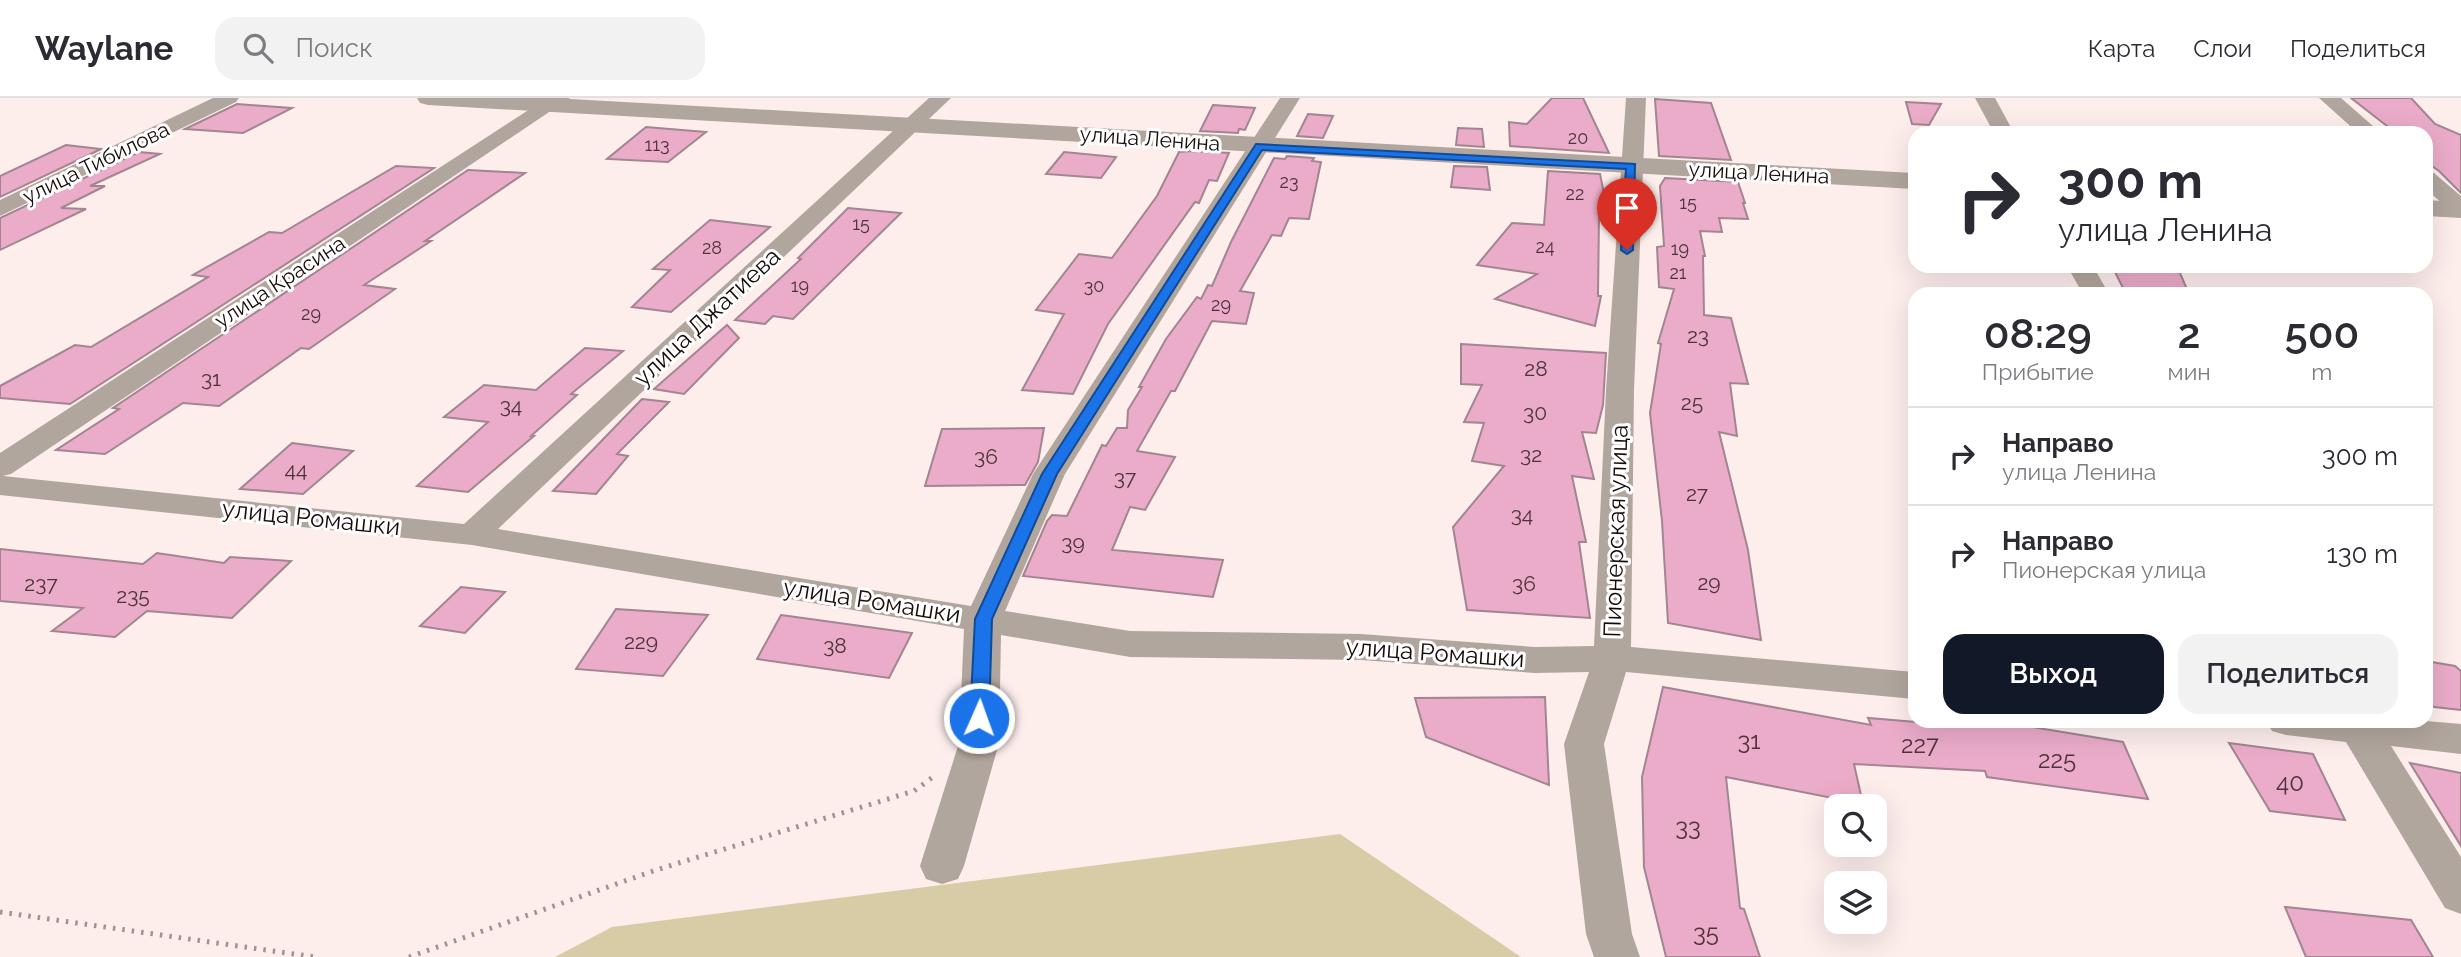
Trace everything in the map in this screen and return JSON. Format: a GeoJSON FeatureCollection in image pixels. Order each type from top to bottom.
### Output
{"type":"FeatureCollection","features":[{"type":"Feature","properties":{"kind":"street","name":"улица Тибилова"},"geometry":{"type":"LineString","coordinates":[[0,209],[229,98]]}},
{"type":"Feature","properties":{"kind":"street","name":"улица Ленина"},"geometry":{"type":"LineString","coordinates":[[428,98],[555,101],[1259,147],[1908,181]]}},
{"type":"Feature","properties":{"kind":"street","name":"улица Джатиева"},"geometry":{"type":"LineString","coordinates":[[472,535],[941,98]]}},
{"type":"Feature","properties":{"kind":"street"},"geometry":{"type":"LineString","coordinates":[[942,866],[979,743],[984,619],[1049,474],[1290,98]]}},
{"type":"Feature","properties":{"kind":"street","name":"Пионерская улица"},"geometry":{"type":"LineString","coordinates":[[1617,957],[1609,934],[1584,744],[1612,658],[1636,98]]}},
{"type":"Feature","properties":{"kind":"street"},"geometry":{"type":"LineString","coordinates":[[1985,98],[2000,126]]}},
{"type":"Feature","properties":{"kind":"street"},"geometry":{"type":"LineString","coordinates":[[2329,98],[2363,126]]}},
{"type":"Feature","properties":{"kind":"street","name":"улица Красина"},"geometry":{"type":"LineString","coordinates":[[0,467],[555,101]]}},
{"type":"Feature","properties":{"kind":"street"},"geometry":{"type":"LineString","coordinates":[[2433,184],[2461,209]]}},
{"type":"Feature","properties":{"kind":"street"},"geometry":{"type":"LineString","coordinates":[[2433,208],[2461,209]]}},
{"type":"Feature","properties":{"kind":"street","name":"улица Ромашки"},"geometry":{"type":"LineString","coordinates":[[0,485],[472,535],[1130,644],[1361,647],[1535,660],[1612,658],[1908,685]]}},
{"type":"Feature","properties":{"kind":"street"},"geometry":{"type":"LineString","coordinates":[[2358,728],[2461,895]]}},
{"type":"Feature","properties":{"kind":"street"},"geometry":{"type":"LineString","coordinates":[[2384,728],[2461,739]]}},
{"type":"Feature","properties":{"kind":"path"},"geometry":{"type":"LineString","coordinates":[[409,957],[656,870],[914,791],[936,775]]}},
{"type":"Feature","properties":{"kind":"path"},"geometry":{"type":"LineString","coordinates":[[0,912],[315,957]]}},
{"type":"Feature","properties":{"kind":"shaded area"},"geometry":{"type":"Polygon","coordinates":[[[1340,834],[1521,957],[555,957],[612,927],[1340,834]]]}},
{"type":"Feature","properties":{"kind":"building"},"geometry":{"type":"Polygon","coordinates":[[[1552,98],[1583,98],[1609,153],[1510,146],[1509,122],[1527,124],[1552,98]]]}},
{"type":"Feature","properties":{"kind":"building"},"geometry":{"type":"Polygon","coordinates":[[[2351,98],[2411,98],[2435,124],[2461,135],[2461,193],[2433,167],[2433,126],[2387,126],[2351,98]]]}},
{"type":"Feature","properties":{"kind":"building"},"geometry":{"type":"Polygon","coordinates":[[[1655,99],[1711,103],[1731,160],[1659,156],[1655,99]]]}},
{"type":"Feature","properties":{"kind":"building"},"geometry":{"type":"Polygon","coordinates":[[[1906,102],[1941,104],[1929,125],[1912,124],[1906,102]]]}},
{"type":"Feature","properties":{"kind":"building"},"geometry":{"type":"Polygon","coordinates":[[[237,104],[292,108],[243,133],[185,129],[237,104]]]}},
{"type":"Feature","properties":{"kind":"building"},"geometry":{"type":"Polygon","coordinates":[[[1213,105],[1255,108],[1245,130],[1239,129],[1238,133],[1200,131],[1213,105]]]}},
{"type":"Feature","properties":{"kind":"building"},"geometry":{"type":"Polygon","coordinates":[[[1308,114],[1333,116],[1323,138],[1297,136],[1308,114]]]}},
{"type":"Feature","properties":{"kind":"building"},"geometry":{"type":"Polygon","coordinates":[[[646,127],[706,132],[668,162],[607,159],[646,127]]]}},
{"type":"Feature","properties":{"kind":"building"},"geometry":{"type":"Polygon","coordinates":[[[1458,128],[1482,129],[1484,147],[1456,145],[1458,128]]]}},
{"type":"Feature","properties":{"kind":"building"},"geometry":{"type":"Polygon","coordinates":[[[66,145],[101,149],[0,197],[0,176],[66,145]]]}},
{"type":"Feature","properties":{"kind":"building"},"geometry":{"type":"Polygon","coordinates":[[[139,152],[160,154],[90,186],[105,186],[61,208],[86,209],[0,250],[0,218],[139,152]]]}},
{"type":"Feature","properties":{"kind":"building"},"geometry":{"type":"Polygon","coordinates":[[[1064,152],[1116,157],[1101,178],[1046,174],[1064,152]]]}},
{"type":"Feature","properties":{"kind":"building"},"geometry":{"type":"Polygon","coordinates":[[[1179,152],[1229,153],[1217,181],[1209,180],[1199,203],[1195,202],[1108,324],[1073,394],[1022,390],[1064,314],[1036,310],[1079,254],[1112,258],[1157,196],[1179,152]]]}},
{"type":"Feature","properties":{"kind":"building"},"geometry":{"type":"Polygon","coordinates":[[[1287,156],[1314,158],[1312,161],[1321,162],[1309,219],[1289,218],[1281,236],[1272,235],[1240,291],[1254,293],[1246,324],[1212,321],[1175,391],[1171,391],[1137,451],[1175,457],[1145,510],[1130,507],[1112,550],[1223,560],[1213,597],[1023,576],[1047,521],[1052,515],[1067,516],[1102,445],[1106,446],[1117,428],[1127,428],[1128,410],[1142,387],[1139,387],[1166,339],[1197,297],[1201,299],[1208,285],[1212,286],[1274,158],[1285,159],[1287,156]]]}},
{"type":"Feature","properties":{"kind":"building"},"geometry":{"type":"Polygon","coordinates":[[[396,166],[434,168],[70,404],[0,398],[0,386],[75,345],[91,347],[208,277],[193,275],[269,232],[282,233],[396,166]]]}},
{"type":"Feature","properties":{"kind":"building"},"geometry":{"type":"Polygon","coordinates":[[[1454,166],[1487,167],[1490,190],[1451,187],[1454,166]]]}},
{"type":"Feature","properties":{"kind":"building"},"geometry":{"type":"Polygon","coordinates":[[[468,170],[525,173],[425,241],[431,241],[364,285],[395,289],[309,349],[301,348],[219,406],[183,403],[105,454],[56,450],[119,409],[113,408],[468,170]]]}},
{"type":"Feature","properties":{"kind":"building"},"geometry":{"type":"Polygon","coordinates":[[[1548,171],[1600,174],[1609,218],[1599,216],[1598,296],[1601,296],[1595,326],[1495,299],[1537,274],[1477,265],[1512,223],[1544,225],[1548,171]]]}},
{"type":"Feature","properties":{"kind":"building"},"geometry":{"type":"Polygon","coordinates":[[[1665,178],[1738,182],[1745,203],[1748,219],[1719,218],[1722,232],[1700,231],[1705,256],[1704,315],[1731,318],[1748,384],[1730,383],[1737,436],[1719,432],[1748,550],[1761,640],[1668,623],[1662,521],[1650,413],[1661,344],[1658,343],[1674,289],[1659,287],[1657,247],[1664,246],[1660,186],[1665,178]]]}},
{"type":"Feature","properties":{"kind":"building"},"geometry":{"type":"Polygon","coordinates":[[[848,208],[901,213],[793,319],[773,316],[765,324],[735,320],[801,259],[798,258],[848,208]]]}},
{"type":"Feature","properties":{"kind":"building"},"geometry":{"type":"Polygon","coordinates":[[[710,220],[770,227],[671,312],[632,307],[670,270],[653,269],[710,220]]]}},
{"type":"Feature","properties":{"kind":"building"},"geometry":{"type":"Polygon","coordinates":[[[2116,273],[2180,273],[2186,287],[2122,287],[2116,273]]]}},
{"type":"Feature","properties":{"kind":"building"},"geometry":{"type":"Polygon","coordinates":[[[727,325],[739,338],[684,394],[654,389],[727,325]]]}},
{"type":"Feature","properties":{"kind":"building"},"geometry":{"type":"Polygon","coordinates":[[[1461,344],[1606,353],[1603,405],[1596,433],[1582,432],[1594,479],[1572,476],[1586,542],[1579,542],[1590,618],[1467,610],[1453,527],[1504,466],[1472,461],[1484,423],[1464,422],[1482,385],[1461,384],[1461,344]]]}},
{"type":"Feature","properties":{"kind":"building"},"geometry":{"type":"Polygon","coordinates":[[[585,348],[623,351],[571,394],[577,395],[468,492],[417,486],[488,422],[444,417],[484,385],[536,390],[585,348]]]}},
{"type":"Feature","properties":{"kind":"building"},"geometry":{"type":"Polygon","coordinates":[[[642,399],[669,402],[617,454],[628,456],[596,494],[553,491],[642,399]]]}},
{"type":"Feature","properties":{"kind":"building"},"geometry":{"type":"Polygon","coordinates":[[[1044,428],[1038,462],[1025,485],[925,486],[942,429],[1044,428]]]}},
{"type":"Feature","properties":{"kind":"building"},"geometry":{"type":"Polygon","coordinates":[[[292,443],[353,451],[303,494],[240,489],[292,443]]]}},
{"type":"Feature","properties":{"kind":"building"},"geometry":{"type":"Polygon","coordinates":[[[0,549],[143,564],[157,553],[224,563],[230,557],[291,561],[232,618],[147,611],[115,637],[52,631],[83,608],[0,601],[0,549]]]}},
{"type":"Feature","properties":{"kind":"building"},"geometry":{"type":"Polygon","coordinates":[[[461,587],[505,592],[465,633],[420,626],[461,587]]]}},
{"type":"Feature","properties":{"kind":"building"},"geometry":{"type":"Polygon","coordinates":[[[616,609],[708,615],[663,676],[576,669],[616,609]]]}},
{"type":"Feature","properties":{"kind":"building"},"geometry":{"type":"Polygon","coordinates":[[[781,615],[912,633],[889,678],[757,659],[781,615]]]}},
{"type":"Feature","properties":{"kind":"building"},"geometry":{"type":"Polygon","coordinates":[[[2433,662],[2455,666],[2461,671],[2461,710],[2433,707],[2433,662]]]}},
{"type":"Feature","properties":{"kind":"building"},"geometry":{"type":"Polygon","coordinates":[[[1663,687],[1871,725],[1868,718],[1908,721],[1908,728],[2038,728],[2123,742],[2148,799],[1987,777],[1985,771],[1854,764],[1861,794],[1824,794],[1824,796],[1726,777],[1740,908],[1744,909],[1760,957],[1666,957],[1644,867],[1642,777],[1663,687]]]}},
{"type":"Feature","properties":{"kind":"building"},"geometry":{"type":"Polygon","coordinates":[[[1545,697],[1549,785],[1426,737],[1415,698],[1545,697]]]}},
{"type":"Feature","properties":{"kind":"building"},"geometry":{"type":"Polygon","coordinates":[[[2229,743],[2313,754],[2345,820],[2270,811],[2229,743]]]}},
{"type":"Feature","properties":{"kind":"building"},"geometry":{"type":"Polygon","coordinates":[[[2410,763],[2461,773],[2461,846],[2410,763]]]}},
{"type":"Feature","properties":{"kind":"building"},"geometry":{"type":"Polygon","coordinates":[[[2285,907],[2411,920],[2433,957],[2306,957],[2285,907]]]}},
{"type":"Feature","properties":{"kind":"route"},"geometry":{"type":"LineString","coordinates":[[979,718],[984,619],[1049,474],[1259,147],[1631,166],[1627,250]]}}]}
